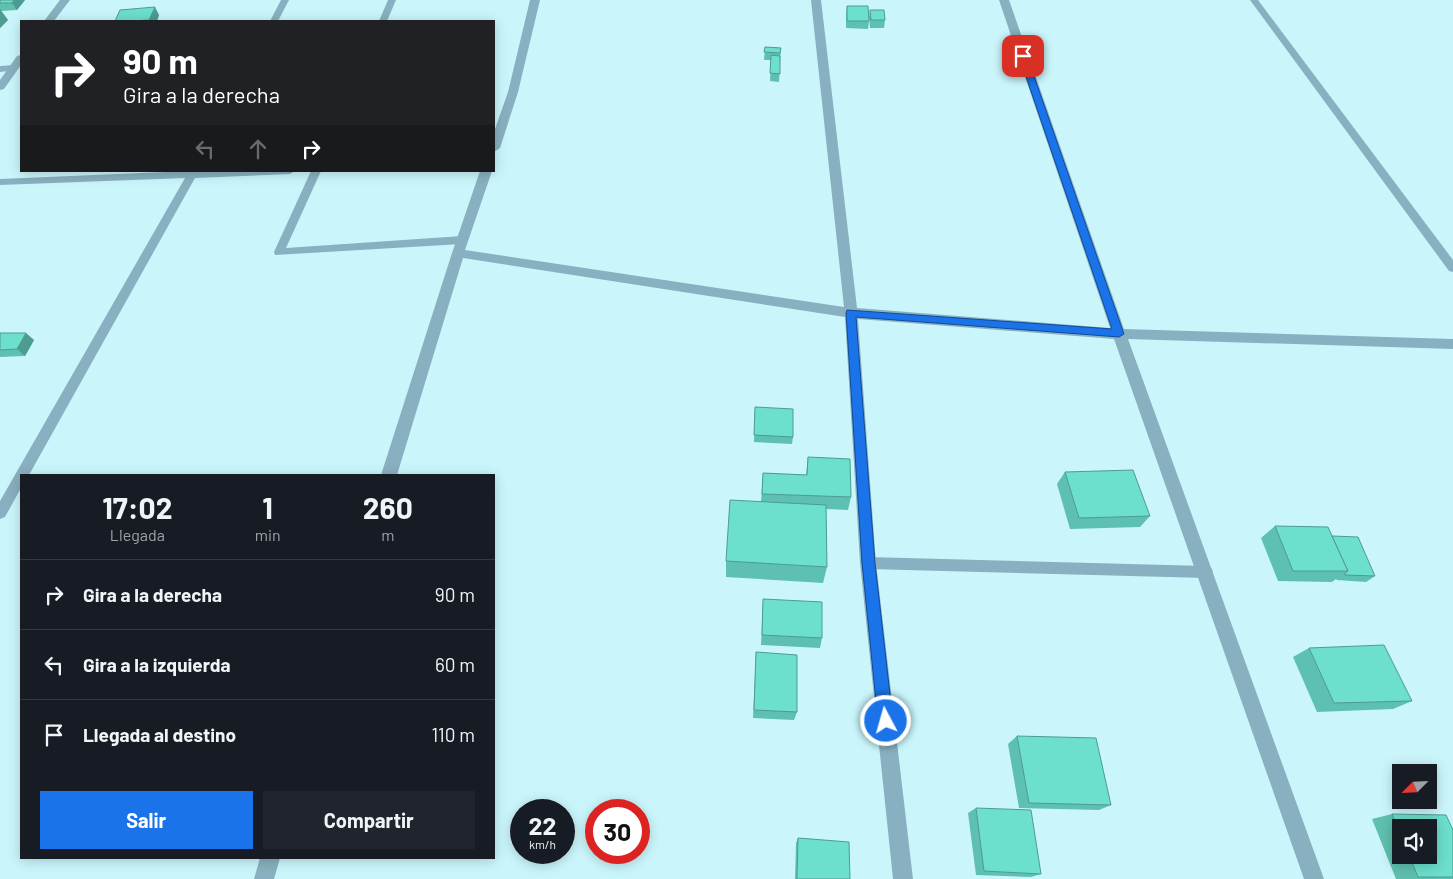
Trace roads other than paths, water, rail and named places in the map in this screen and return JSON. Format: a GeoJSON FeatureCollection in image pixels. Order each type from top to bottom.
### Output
{"type":"FeatureCollection","features":[{"type":"Feature","properties":{"kind":"street"},"geometry":{"type":"LineString","coordinates":[[50,20],[65,0]]}},
{"type":"Feature","properties":{"kind":"street"},"geometry":{"type":"LineString","coordinates":[[495,145],[513,92],[535,0]]}},
{"type":"Feature","properties":{"kind":"street"},"geometry":{"type":"LineString","coordinates":[[816,0],[851,313],[868,563],[903,879]]}},
{"type":"Feature","properties":{"kind":"street"},"geometry":{"type":"LineString","coordinates":[[1004,0],[1119,334],[1206,572],[1314,879]]}},
{"type":"Feature","properties":{"kind":"street"},"geometry":{"type":"LineString","coordinates":[[0,86],[20,59]]}},
{"type":"Feature","properties":{"kind":"street"},"geometry":{"type":"LineString","coordinates":[[389,474],[462,240],[486,172]]}},
{"type":"Feature","properties":{"kind":"street"},"geometry":{"type":"LineString","coordinates":[[458,254],[851,313],[1119,334],[1453,344]]}},
{"type":"Feature","properties":{"kind":"street"},"geometry":{"type":"LineString","coordinates":[[264,879],[270,859]]}},
{"type":"Feature","properties":{"kind":"lane"},"geometry":{"type":"LineString","coordinates":[[275,20],[285,0]]}},
{"type":"Feature","properties":{"kind":"lane"},"geometry":{"type":"LineString","coordinates":[[383,20],[392,0]]}},
{"type":"Feature","properties":{"kind":"lane"},"geometry":{"type":"LineString","coordinates":[[1254,0],[1453,268]]}},
{"type":"Feature","properties":{"kind":"lane"},"geometry":{"type":"LineString","coordinates":[[0,69],[14,68]]}},
{"type":"Feature","properties":{"kind":"lane"},"geometry":{"type":"LineString","coordinates":[[0,182],[242,172]]}},
{"type":"Feature","properties":{"kind":"lane"},"geometry":{"type":"LineString","coordinates":[[316,172],[279,252],[462,240]]}},
{"type":"Feature","properties":{"kind":"lane"},"geometry":{"type":"LineString","coordinates":[[22,474],[193,173]]}},
{"type":"Feature","properties":{"kind":"lane"},"geometry":{"type":"LineString","coordinates":[[0,513],[20,477]]}},
{"type":"Feature","properties":{"kind":"lane"},"geometry":{"type":"LineString","coordinates":[[868,563],[1206,572]]}}]}
